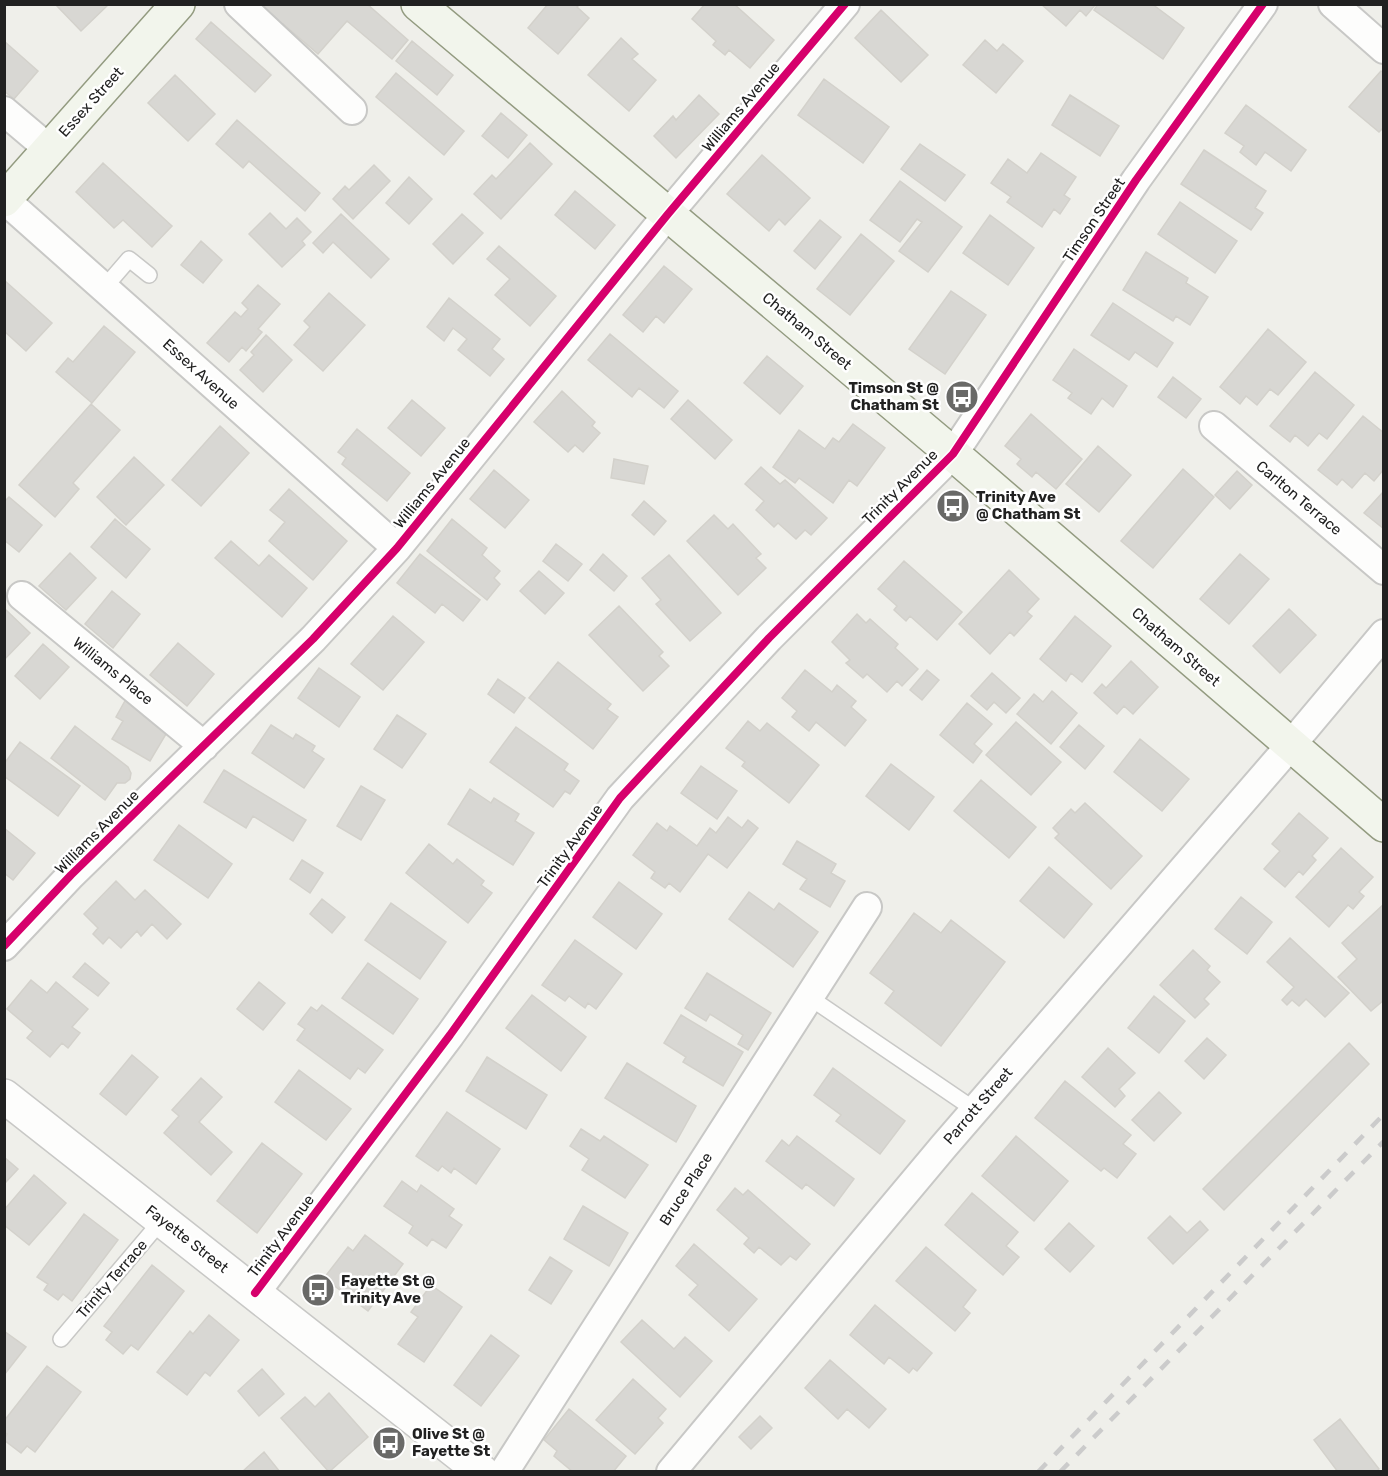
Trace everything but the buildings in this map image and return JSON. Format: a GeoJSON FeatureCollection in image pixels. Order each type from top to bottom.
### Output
{"type":"FeatureCollection","features":[{"type":"Feature","properties":{"kind":"main road","name":"Essex Street"},"geometry":{"type":"LineString","coordinates":[[5,200],[178,4]]}},
{"type":"Feature","properties":{"kind":"main road","name":"Chatham Street"},"geometry":{"type":"LineString","coordinates":[[418,4],[953,454],[1383,825]]}},
{"type":"Feature","properties":{"kind":"street"},"geometry":{"type":"LineString","coordinates":[[239,4],[352,110]]}},
{"type":"Feature","properties":{"kind":"street","name":"Williams Avenue"},"geometry":{"type":"LineString","coordinates":[[4,946],[71,875],[313,639],[397,548],[668,214],[845,4]]}},
{"type":"Feature","properties":{"kind":"street","name":"Timson Street"},"geometry":{"type":"LineString","coordinates":[[953,454],[1136,180],[1263,4]]}},
{"type":"Feature","properties":{"kind":"street"},"geometry":{"type":"LineString","coordinates":[[1333,4],[1383,49]]}},
{"type":"Feature","properties":{"kind":"street"},"geometry":{"type":"LineString","coordinates":[[4,111],[49,149]]}},
{"type":"Feature","properties":{"kind":"street","name":"Essex Avenue"},"geometry":{"type":"LineString","coordinates":[[5,200],[397,548]]}},
{"type":"Feature","properties":{"kind":"street","name":"Carlton Terrace"},"geometry":{"type":"LineString","coordinates":[[1214,426],[1383,570]]}},
{"type":"Feature","properties":{"kind":"street","name":"Trinity Avenue"},"geometry":{"type":"LineString","coordinates":[[255,1293],[450,1035],[620,798],[769,638],[953,454]]}},
{"type":"Feature","properties":{"kind":"street","name":"Williams Place"},"geometry":{"type":"LineString","coordinates":[[22,596],[204,746]]}},
{"type":"Feature","properties":{"kind":"street","name":"Parrott Street"},"geometry":{"type":"LineString","coordinates":[[671,1472],[975,1110],[1290,746],[1383,634]]}},
{"type":"Feature","properties":{"kind":"street","name":"Bruce Place"},"geometry":{"type":"LineString","coordinates":[[504,1472],[867,907]]}},
{"type":"Feature","properties":{"kind":"street","name":"Fayette Street"},"geometry":{"type":"LineString","coordinates":[[4,1096],[482,1472]]}},
{"type":"Feature","properties":{"kind":"lane"},"geometry":{"type":"LineString","coordinates":[[104,288],[129,259],[149,275]]}},
{"type":"Feature","properties":{"kind":"lane"},"geometry":{"type":"LineString","coordinates":[[809,997],[975,1110]]}},
{"type":"Feature","properties":{"kind":"lane","name":"Trinity Terrace"},"geometry":{"type":"LineString","coordinates":[[61,1339],[162,1220]]}},
{"type":"Feature","properties":{"kind":"railway"},"geometry":{"type":"LineString","coordinates":[[1038,1472],[1384,1114]]}},
{"type":"Feature","properties":{"kind":"railway"},"geometry":{"type":"LineString","coordinates":[[1060,1472],[1384,1141]]}},
{"type":"Feature","properties":{"kind":"cycle path"},"geometry":{"type":"LineString","coordinates":[[4,946],[71,875],[313,639],[397,548],[668,214],[845,4]]}},
{"type":"Feature","properties":{"kind":"cycle path"},"geometry":{"type":"LineString","coordinates":[[255,1293],[450,1035],[620,798],[769,638],[953,454],[1136,180],[1263,4]]}},
{"type":"Feature","properties":{"kind":"place","name":"Timson St @ Chatham St"},"geometry":{"type":"Point","coordinates":[962,397]}},
{"type":"Feature","properties":{"kind":"place","name":"Trinity Ave @ Chatham St"},"geometry":{"type":"Point","coordinates":[953,506]}},
{"type":"Feature","properties":{"kind":"place","name":"Fayette St @ Trinity Ave"},"geometry":{"type":"Point","coordinates":[318,1290]}},
{"type":"Feature","properties":{"kind":"place","name":"Olive St @ Fayette St"},"geometry":{"type":"Point","coordinates":[389,1443]}}]}
